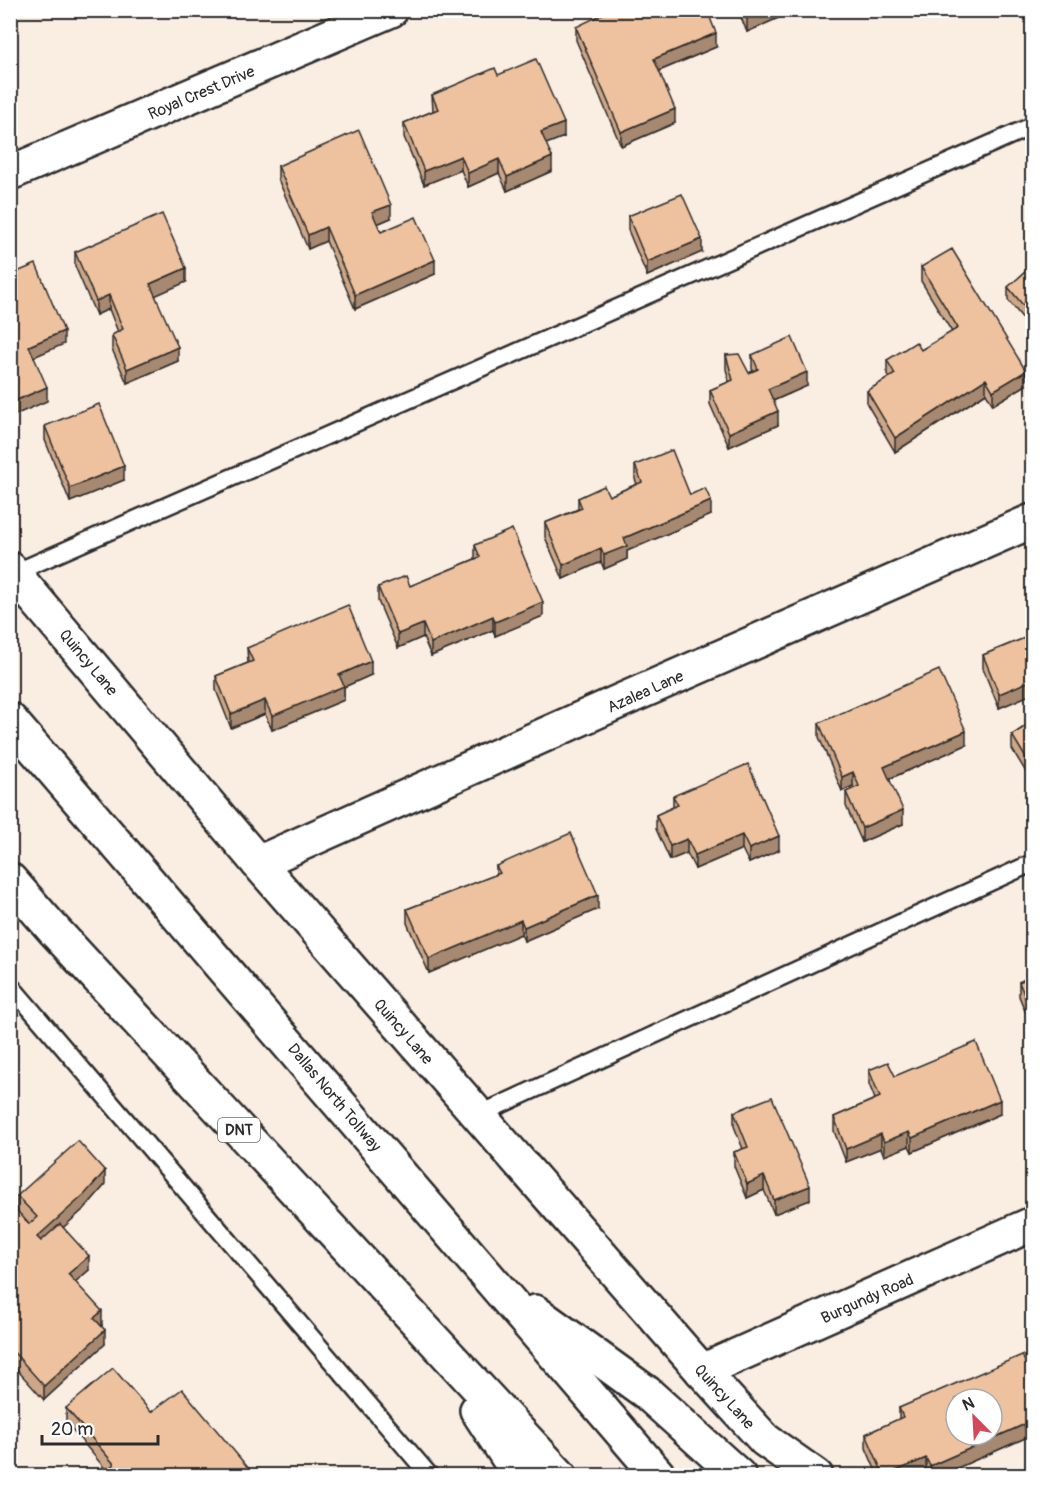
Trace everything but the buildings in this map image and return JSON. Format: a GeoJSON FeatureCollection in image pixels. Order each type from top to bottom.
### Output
{"type":"FeatureCollection","features":[{"type":"Feature","properties":{"kind":"main road","name":"Royal Crest Drive"},"geometry":{"type":"LineString","coordinates":[[10,173],[391,10]]}},
{"type":"Feature","properties":{"kind":"main road","name":"Azalea Lane"},"geometry":{"type":"LineString","coordinates":[[258,863],[1032,521]]}},
{"type":"Feature","properties":{"kind":"main road","name":"Quincy Lane"},"geometry":{"type":"LineString","coordinates":[[12,571],[258,863],[702,1371],[765,1440],[816,1476]]}},
{"type":"Feature","properties":{"kind":"main road","name":"Dallas North Tollway"},"geometry":{"type":"LineString","coordinates":[[10,720],[659,1476]]}},
{"type":"Feature","properties":{"kind":"main road","name":"DNT"},"geometry":{"type":"LineString","coordinates":[[10,880],[560,1476]]}},
{"type":"Feature","properties":{"kind":"main road","name":"Burgundy Road"},"geometry":{"type":"LineString","coordinates":[[702,1371],[1032,1224]]}},
{"type":"Feature","properties":{"kind":"main road"},"geometry":{"type":"LineString","coordinates":[[492,1282],[647,1393],[739,1476]]}},
{"type":"Feature","properties":{"kind":"main road"},"geometry":{"type":"LineString","coordinates":[[427,1333],[520,1476]]}},
{"type":"Feature","properties":{"kind":"lane"},"geometry":{"type":"LineString","coordinates":[[12,571],[1032,126]]}},
{"type":"Feature","properties":{"kind":"lane"},"geometry":{"type":"LineString","coordinates":[[478,1115],[1032,863]]}},
{"type":"Feature","properties":{"kind":"lane"},"geometry":{"type":"LineString","coordinates":[[10,985],[430,1476]]}}]}
